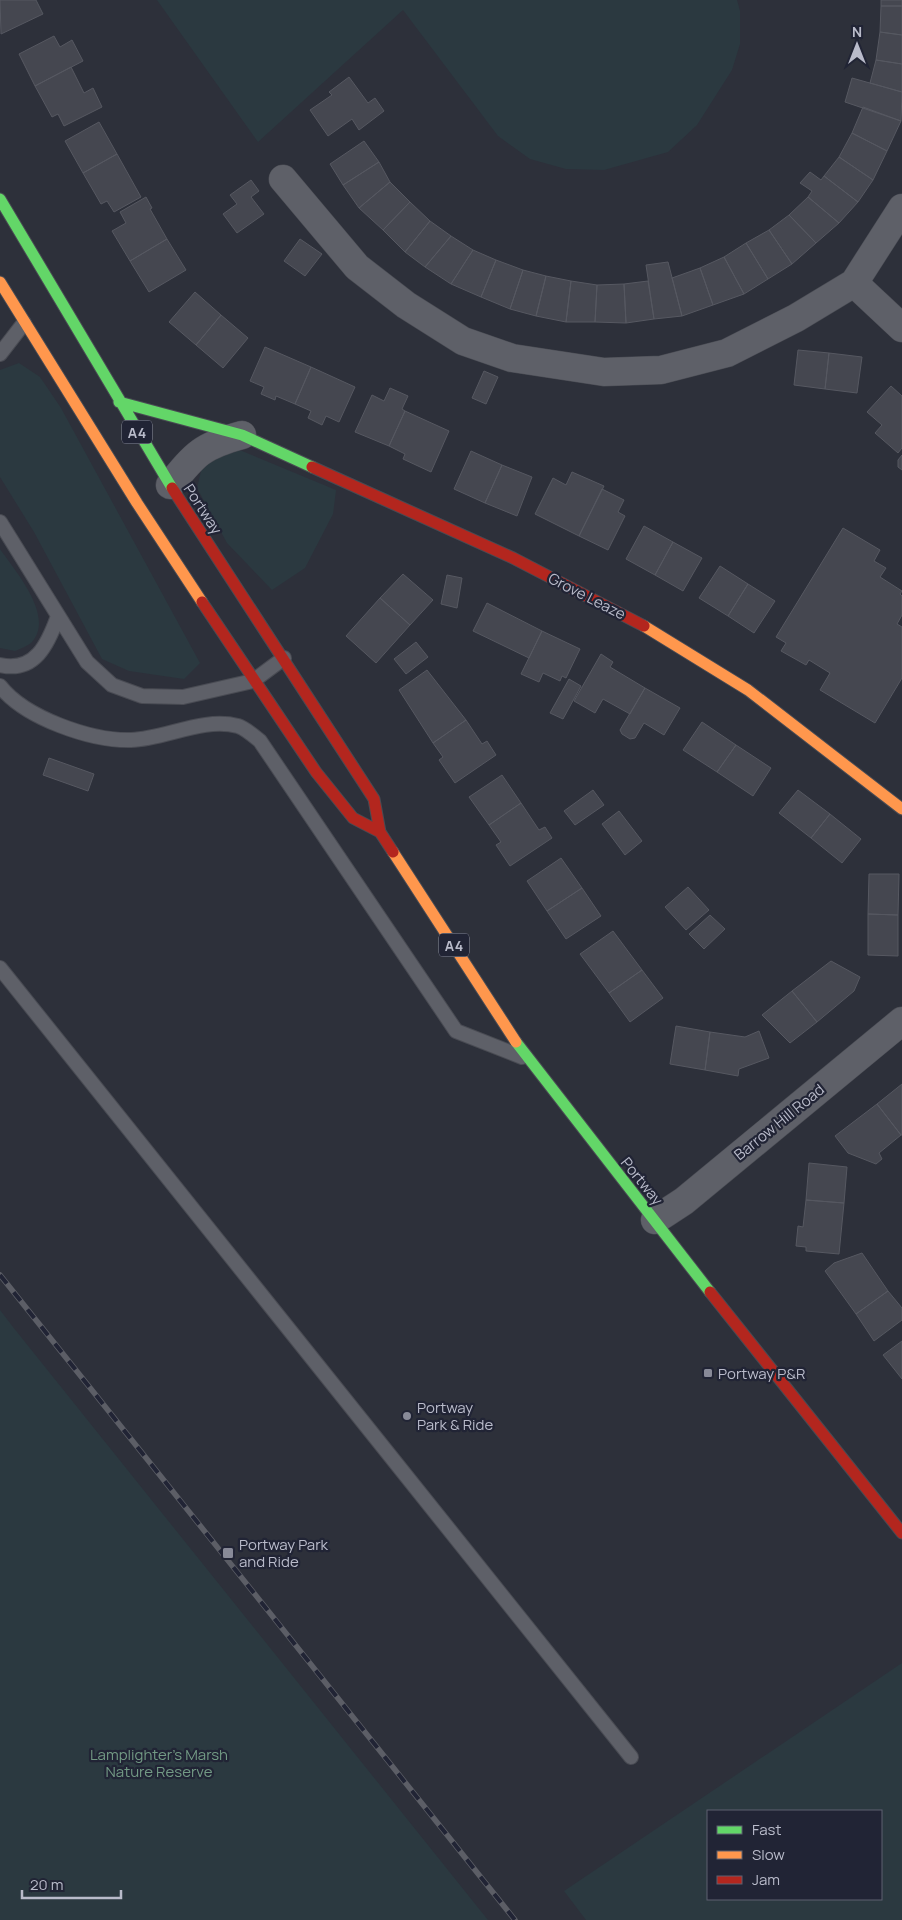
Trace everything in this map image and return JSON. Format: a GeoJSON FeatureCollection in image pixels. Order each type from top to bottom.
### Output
{"type":"FeatureCollection","features":[{"type":"Feature","properties":{"kind":"main road","name":"Portway"},"geometry":{"type":"LineString","coordinates":[[0,200],[170,485],[374,799],[380,832],[527,1059],[902,1533]]}},
{"type":"Feature","properties":{"kind":"main road","name":"Portway"},"geometry":{"type":"LineString","coordinates":[[0,282],[24,323],[253,681],[316,772],[353,818],[380,832]]}},
{"type":"Feature","properties":{"kind":"main road","name":"Grove Leaze"},"geometry":{"type":"LineString","coordinates":[[119,402],[242,435],[513,558],[641,624],[748,690],[902,809]]}},
{"type":"Feature","properties":{"kind":"street"},"geometry":{"type":"LineString","coordinates":[[282,179],[357,267],[406,305],[463,341],[512,358],[550,366],[604,372],[661,370],[727,354],[796,318],[854,283],[902,208]]}},
{"type":"Feature","properties":{"kind":"street"},"geometry":{"type":"LineString","coordinates":[[854,283],[902,328]]}},
{"type":"Feature","properties":{"kind":"street"},"geometry":{"type":"LineString","coordinates":[[170,485],[192,457],[215,442],[242,435]]}},
{"type":"Feature","properties":{"kind":"street","name":"Barrow Hill Road"},"geometry":{"type":"LineString","coordinates":[[655,1220],[684,1201],[902,1021]]}},
{"type":"Feature","properties":{"kind":"lane"},"geometry":{"type":"LineString","coordinates":[[0,354],[24,323]]}},
{"type":"Feature","properties":{"kind":"lane"},"geometry":{"type":"LineString","coordinates":[[0,522],[58,616],[94,667],[112,685],[142,696],[183,697],[253,681],[284,658]]}},
{"type":"Feature","properties":{"kind":"lane"},"geometry":{"type":"LineString","coordinates":[[0,665],[10,667],[32,661],[49,642],[58,616]]}},
{"type":"Feature","properties":{"kind":"lane"},"geometry":{"type":"LineString","coordinates":[[0,686],[32,713],[54,723],[90,734],[131,740],[206,725],[238,726],[260,741],[456,1031],[527,1059]]}},
{"type":"Feature","properties":{"kind":"lane"},"geometry":{"type":"LineString","coordinates":[[0,968],[631,1757]]}},
{"type":"Feature","properties":{"kind":"green space"},"geometry":{"type":"Polygon","coordinates":[[[157,0],[737,0],[740,11],[740,44],[732,70],[697,125],[668,152],[604,170],[566,169],[530,159],[498,136],[403,10],[258,142],[157,0]]]}},
{"type":"Feature","properties":{"kind":"green space"},"geometry":{"type":"Polygon","coordinates":[[[19,363],[40,377],[61,408],[200,663],[184,679],[129,671],[102,659],[34,532],[0,477],[0,370],[19,363]]]}},
{"type":"Feature","properties":{"kind":"green space"},"geometry":{"type":"Polygon","coordinates":[[[217,451],[242,451],[336,490],[333,514],[305,568],[272,590],[227,543],[197,488],[202,467],[217,451]]]}},
{"type":"Feature","properties":{"kind":"green space"},"geometry":{"type":"Polygon","coordinates":[[[0,549],[23,581],[36,607],[39,620],[38,631],[32,642],[15,651],[0,648],[0,549]]]}},
{"type":"Feature","properties":{"kind":"green space","name":"Lamplighter's Marsh Nature Reserve"},"geometry":{"type":"Polygon","coordinates":[[[0,1310],[13,1327],[488,1920],[0,1920],[0,1310]]]}},
{"type":"Feature","properties":{"kind":"green space"},"geometry":{"type":"Polygon","coordinates":[[[902,1663],[902,1920],[586,1920],[564,1891],[902,1663]]]}},
{"type":"Feature","properties":{"kind":"building"},"geometry":{"type":"Polygon","coordinates":[[[0,0],[36,0],[43,14],[1,34],[0,0]]]}},
{"type":"Feature","properties":{"kind":"building"},"geometry":{"type":"Polygon","coordinates":[[[881,0],[902,0],[902,6],[881,6],[881,0]]]}},
{"type":"Feature","properties":{"kind":"building"},"geometry":{"type":"Polygon","coordinates":[[[881,6],[902,6],[902,35],[880,32],[881,6]]]}},
{"type":"Feature","properties":{"kind":"building"},"geometry":{"type":"Polygon","coordinates":[[[880,32],[902,35],[902,64],[876,60],[880,32]]]}},
{"type":"Feature","properties":{"kind":"building"},"geometry":{"type":"Polygon","coordinates":[[[54,36],[60,47],[72,40],[83,61],[35,86],[19,54],[54,36]]]}},
{"type":"Feature","properties":{"kind":"building"},"geometry":{"type":"Polygon","coordinates":[[[876,60],[902,64],[902,92],[870,83],[876,60]]]}},
{"type":"Feature","properties":{"kind":"building"},"geometry":{"type":"Polygon","coordinates":[[[71,67],[84,93],[93,88],[102,107],[64,126],[58,114],[52,117],[35,86],[71,67]]]}},
{"type":"Feature","properties":{"kind":"building"},"geometry":{"type":"Polygon","coordinates":[[[349,77],[368,103],[375,98],[384,111],[359,130],[352,119],[328,136],[310,110],[332,95],[329,92],[349,77]]]}},
{"type":"Feature","properties":{"kind":"building"},"geometry":{"type":"Polygon","coordinates":[[[852,78],[902,92],[901,121],[845,102],[852,78]]]}},
{"type":"Feature","properties":{"kind":"building"},"geometry":{"type":"Polygon","coordinates":[[[863,107],[901,121],[887,151],[852,133],[863,107]]]}},
{"type":"Feature","properties":{"kind":"building"},"geometry":{"type":"Polygon","coordinates":[[[99,122],[117,154],[83,173],[65,141],[99,122]]]}},
{"type":"Feature","properties":{"kind":"building"},"geometry":{"type":"Polygon","coordinates":[[[852,133],[887,151],[873,180],[839,157],[852,133]]]}},
{"type":"Feature","properties":{"kind":"building"},"geometry":{"type":"Polygon","coordinates":[[[364,141],[379,162],[343,185],[330,164],[364,141]]]}},
{"type":"Feature","properties":{"kind":"building"},"geometry":{"type":"Polygon","coordinates":[[[117,154],[141,197],[114,212],[107,201],[101,204],[83,173],[117,154]]]}},
{"type":"Feature","properties":{"kind":"building"},"geometry":{"type":"Polygon","coordinates":[[[839,157],[873,180],[858,202],[824,176],[839,157]]]}},
{"type":"Feature","properties":{"kind":"building"},"geometry":{"type":"Polygon","coordinates":[[[379,162],[390,182],[359,208],[343,185],[379,162]]]}},
{"type":"Feature","properties":{"kind":"building"},"geometry":{"type":"Polygon","coordinates":[[[810,172],[821,180],[824,176],[858,202],[839,223],[808,197],[812,191],[800,183],[810,172]]]}},
{"type":"Feature","properties":{"kind":"building"},"geometry":{"type":"Polygon","coordinates":[[[251,180],[259,191],[251,197],[264,214],[237,233],[223,214],[237,204],[230,195],[251,180]]]}},
{"type":"Feature","properties":{"kind":"building"},"geometry":{"type":"Polygon","coordinates":[[[390,182],[410,202],[383,230],[359,208],[390,182]]]}},
{"type":"Feature","properties":{"kind":"building"},"geometry":{"type":"Polygon","coordinates":[[[146,197],[152,208],[150,209],[167,239],[130,261],[112,231],[126,223],[120,212],[146,197]]]}},
{"type":"Feature","properties":{"kind":"building"},"geometry":{"type":"Polygon","coordinates":[[[808,197],[839,223],[816,243],[789,215],[808,197]]]}},
{"type":"Feature","properties":{"kind":"building"},"geometry":{"type":"Polygon","coordinates":[[[410,202],[430,221],[405,252],[383,230],[410,202]]]}},
{"type":"Feature","properties":{"kind":"building"},"geometry":{"type":"Polygon","coordinates":[[[789,215],[816,243],[792,264],[769,230],[789,215]]]}},
{"type":"Feature","properties":{"kind":"building"},"geometry":{"type":"Polygon","coordinates":[[[430,221],[451,236],[425,267],[405,252],[430,221]]]}},
{"type":"Feature","properties":{"kind":"building"},"geometry":{"type":"Polygon","coordinates":[[[769,230],[792,264],[768,279],[746,243],[769,230]]]}},
{"type":"Feature","properties":{"kind":"building"},"geometry":{"type":"Polygon","coordinates":[[[451,236],[473,250],[451,284],[425,267],[451,236]]]}},
{"type":"Feature","properties":{"kind":"building"},"geometry":{"type":"Polygon","coordinates":[[[167,239],[186,270],[149,292],[130,261],[167,239]]]}},
{"type":"Feature","properties":{"kind":"building"},"geometry":{"type":"Polygon","coordinates":[[[300,239],[322,254],[305,276],[284,261],[300,239]]]}},
{"type":"Feature","properties":{"kind":"building"},"geometry":{"type":"Polygon","coordinates":[[[746,243],[768,279],[744,294],[724,257],[746,243]]]}},
{"type":"Feature","properties":{"kind":"building"},"geometry":{"type":"Polygon","coordinates":[[[473,250],[496,260],[481,297],[451,284],[473,250]]]}},
{"type":"Feature","properties":{"kind":"building"},"geometry":{"type":"Polygon","coordinates":[[[724,257],[744,294],[713,305],[700,268],[724,257]]]}},
{"type":"Feature","properties":{"kind":"building"},"geometry":{"type":"Polygon","coordinates":[[[496,260],[523,270],[510,309],[481,297],[496,260]]]}},
{"type":"Feature","properties":{"kind":"building"},"geometry":{"type":"Polygon","coordinates":[[[668,262],[682,316],[654,319],[646,265],[668,262]]]}},
{"type":"Feature","properties":{"kind":"building"},"geometry":{"type":"Polygon","coordinates":[[[700,268],[713,305],[682,316],[672,278],[700,268]]]}},
{"type":"Feature","properties":{"kind":"building"},"geometry":{"type":"Polygon","coordinates":[[[523,270],[546,276],[536,316],[510,309],[523,270]]]}},
{"type":"Feature","properties":{"kind":"building"},"geometry":{"type":"Polygon","coordinates":[[[546,276],[571,281],[566,322],[536,316],[546,276]]]}},
{"type":"Feature","properties":{"kind":"building"},"geometry":{"type":"Polygon","coordinates":[[[571,281],[597,285],[595,322],[566,322],[571,281]]]}},
{"type":"Feature","properties":{"kind":"building"},"geometry":{"type":"Polygon","coordinates":[[[648,281],[654,319],[626,323],[624,284],[648,281]]]}},
{"type":"Feature","properties":{"kind":"building"},"geometry":{"type":"Polygon","coordinates":[[[624,284],[626,323],[595,322],[597,285],[624,284]]]}},
{"type":"Feature","properties":{"kind":"building"},"geometry":{"type":"Polygon","coordinates":[[[195,292],[221,315],[196,345],[169,322],[195,292]]]}},
{"type":"Feature","properties":{"kind":"building"},"geometry":{"type":"Polygon","coordinates":[[[221,315],[248,338],[223,368],[196,345],[221,315]]]}},
{"type":"Feature","properties":{"kind":"building"},"geometry":{"type":"Polygon","coordinates":[[[265,347],[311,367],[295,404],[276,396],[275,400],[261,394],[264,387],[250,381],[265,347]]]}},
{"type":"Feature","properties":{"kind":"building"},"geometry":{"type":"Polygon","coordinates":[[[798,350],[829,353],[825,389],[794,385],[798,350]]]}},
{"type":"Feature","properties":{"kind":"building"},"geometry":{"type":"Polygon","coordinates":[[[829,353],[862,357],[857,393],[825,389],[829,353]]]}},
{"type":"Feature","properties":{"kind":"building"},"geometry":{"type":"Polygon","coordinates":[[[311,367],[355,387],[339,422],[326,416],[322,425],[308,418],[311,411],[295,404],[311,367]]]}},
{"type":"Feature","properties":{"kind":"building"},"geometry":{"type":"Polygon","coordinates":[[[484,371],[498,377],[486,404],[472,398],[484,371]]]}},
{"type":"Feature","properties":{"kind":"building"},"geometry":{"type":"Polygon","coordinates":[[[891,386],[902,396],[902,448],[898,453],[875,433],[882,425],[867,412],[891,386]]]}},
{"type":"Feature","properties":{"kind":"building"},"geometry":{"type":"Polygon","coordinates":[[[390,388],[408,396],[402,409],[405,411],[389,446],[355,432],[372,395],[384,401],[390,388]]]}},
{"type":"Feature","properties":{"kind":"building"},"geometry":{"type":"Polygon","coordinates":[[[405,411],[449,431],[431,472],[403,459],[405,454],[389,446],[405,411]]]}},
{"type":"Feature","properties":{"kind":"building"},"geometry":{"type":"Polygon","coordinates":[[[471,451],[502,465],[485,503],[454,489],[471,451]]]}},
{"type":"Feature","properties":{"kind":"building"},"geometry":{"type":"Polygon","coordinates":[[[902,455],[902,470],[898,467],[898,460],[902,455]]]}},
{"type":"Feature","properties":{"kind":"building"},"geometry":{"type":"Polygon","coordinates":[[[502,465],[532,477],[517,516],[485,503],[502,465]]]}},
{"type":"Feature","properties":{"kind":"building"},"geometry":{"type":"Polygon","coordinates":[[[572,472],[604,486],[579,536],[535,514],[553,478],[566,485],[572,472]]]}},
{"type":"Feature","properties":{"kind":"building"},"geometry":{"type":"Polygon","coordinates":[[[602,489],[624,500],[618,512],[625,516],[608,550],[579,536],[602,489]]]}},
{"type":"Feature","properties":{"kind":"building"},"geometry":{"type":"Polygon","coordinates":[[[644,526],[673,542],[655,575],[626,559],[644,526]]]}},
{"type":"Feature","properties":{"kind":"building"},"geometry":{"type":"Polygon","coordinates":[[[843,528],[880,550],[874,561],[886,568],[880,577],[902,591],[900,594],[902,596],[902,615],[897,624],[902,627],[902,678],[875,723],[820,690],[830,673],[809,660],[806,665],[781,651],[786,643],[776,637],[843,528]]]}},
{"type":"Feature","properties":{"kind":"building"},"geometry":{"type":"Polygon","coordinates":[[[673,542],[702,558],[683,591],[655,575],[673,542]]]}},
{"type":"Feature","properties":{"kind":"building"},"geometry":{"type":"Polygon","coordinates":[[[720,566],[748,584],[728,616],[699,598],[720,566]]]}},
{"type":"Feature","properties":{"kind":"building"},"geometry":{"type":"Polygon","coordinates":[[[403,574],[433,600],[410,625],[380,598],[403,574]]]}},
{"type":"Feature","properties":{"kind":"building"},"geometry":{"type":"Polygon","coordinates":[[[447,575],[462,578],[457,608],[441,604],[447,575]]]}},
{"type":"Feature","properties":{"kind":"building"},"geometry":{"type":"Polygon","coordinates":[[[748,584],[775,601],[754,633],[728,616],[748,584]]]}},
{"type":"Feature","properties":{"kind":"building"},"geometry":{"type":"Polygon","coordinates":[[[380,598],[410,625],[376,663],[346,636],[380,598]]]}},
{"type":"Feature","properties":{"kind":"building"},"geometry":{"type":"Polygon","coordinates":[[[487,603],[542,631],[529,658],[473,631],[487,603]]]}},
{"type":"Feature","properties":{"kind":"building"},"geometry":{"type":"Polygon","coordinates":[[[542,631],[580,649],[566,678],[562,676],[560,681],[543,673],[539,682],[521,674],[542,631]]]}},
{"type":"Feature","properties":{"kind":"building"},"geometry":{"type":"Polygon","coordinates":[[[416,642],[428,657],[406,674],[394,659],[416,642]]]}},
{"type":"Feature","properties":{"kind":"building"},"geometry":{"type":"Polygon","coordinates":[[[601,654],[613,662],[610,667],[645,688],[630,714],[603,699],[595,713],[574,701],[601,654]]]}},
{"type":"Feature","properties":{"kind":"building"},"geometry":{"type":"Polygon","coordinates":[[[427,670],[466,720],[433,743],[399,690],[427,670]]]}},
{"type":"Feature","properties":{"kind":"building"},"geometry":{"type":"Polygon","coordinates":[[[569,679],[581,686],[563,719],[550,713],[569,679]]]}},
{"type":"Feature","properties":{"kind":"building"},"geometry":{"type":"Polygon","coordinates":[[[645,688],[680,708],[664,735],[644,723],[635,738],[630,739],[622,734],[620,730],[645,688]]]}},
{"type":"Feature","properties":{"kind":"building"},"geometry":{"type":"Polygon","coordinates":[[[466,720],[482,744],[487,741],[496,755],[455,783],[439,760],[443,757],[433,743],[466,720]]]}},
{"type":"Feature","properties":{"kind":"building"},"geometry":{"type":"Polygon","coordinates":[[[702,722],[736,745],[717,772],[683,750],[702,722]]]}},
{"type":"Feature","properties":{"kind":"building"},"geometry":{"type":"Polygon","coordinates":[[[736,745],[771,768],[753,796],[717,772],[736,745]]]}},
{"type":"Feature","properties":{"kind":"building"},"geometry":{"type":"Polygon","coordinates":[[[49,758],[94,774],[88,791],[43,775],[49,758]]]}},
{"type":"Feature","properties":{"kind":"building"},"geometry":{"type":"Polygon","coordinates":[[[502,775],[521,803],[489,825],[469,797],[502,775]]]}},
{"type":"Feature","properties":{"kind":"building"},"geometry":{"type":"Polygon","coordinates":[[[593,790],[604,805],[575,825],[564,811],[593,790]]]}},
{"type":"Feature","properties":{"kind":"building"},"geometry":{"type":"Polygon","coordinates":[[[798,790],[830,814],[811,838],[779,813],[798,790]]]}},
{"type":"Feature","properties":{"kind":"building"},"geometry":{"type":"Polygon","coordinates":[[[521,803],[539,830],[545,827],[552,838],[510,866],[496,845],[501,842],[489,825],[521,803]]]}},
{"type":"Feature","properties":{"kind":"building"},"geometry":{"type":"Polygon","coordinates":[[[619,811],[642,841],[625,855],[602,824],[619,811]]]}},
{"type":"Feature","properties":{"kind":"building"},"geometry":{"type":"Polygon","coordinates":[[[830,814],[861,839],[842,863],[811,838],[830,814]]]}},
{"type":"Feature","properties":{"kind":"building"},"geometry":{"type":"Polygon","coordinates":[[[561,858],[582,888],[547,911],[527,881],[561,858]]]}},
{"type":"Feature","properties":{"kind":"building"},"geometry":{"type":"Polygon","coordinates":[[[869,874],[899,874],[898,915],[868,914],[869,874]]]}},
{"type":"Feature","properties":{"kind":"building"},"geometry":{"type":"Polygon","coordinates":[[[688,887],[709,910],[686,930],[665,907],[688,887]]]}},
{"type":"Feature","properties":{"kind":"building"},"geometry":{"type":"Polygon","coordinates":[[[582,888],[601,916],[566,939],[547,911],[582,888]]]}},
{"type":"Feature","properties":{"kind":"building"},"geometry":{"type":"Polygon","coordinates":[[[868,914],[898,915],[898,956],[868,955],[868,914]]]}},
{"type":"Feature","properties":{"kind":"building"},"geometry":{"type":"Polygon","coordinates":[[[710,915],[725,929],[704,949],[689,934],[710,915]]]}},
{"type":"Feature","properties":{"kind":"building"},"geometry":{"type":"Polygon","coordinates":[[[613,931],[642,970],[609,993],[580,954],[613,931]]]}},
{"type":"Feature","properties":{"kind":"building"},"geometry":{"type":"Polygon","coordinates":[[[831,961],[860,977],[854,991],[817,1022],[792,991],[831,961]]]}},
{"type":"Feature","properties":{"kind":"building"},"geometry":{"type":"Polygon","coordinates":[[[642,970],[663,998],[630,1022],[609,993],[642,970]]]}},
{"type":"Feature","properties":{"kind":"building"},"geometry":{"type":"Polygon","coordinates":[[[792,991],[817,1022],[790,1043],[762,1015],[792,991]]]}},
{"type":"Feature","properties":{"kind":"building"},"geometry":{"type":"Polygon","coordinates":[[[676,1026],[710,1032],[705,1070],[670,1064],[676,1026]]]}},
{"type":"Feature","properties":{"kind":"building"},"geometry":{"type":"Polygon","coordinates":[[[759,1031],[769,1058],[739,1069],[738,1076],[705,1070],[710,1032],[745,1037],[759,1031]]]}},
{"type":"Feature","properties":{"kind":"building"},"geometry":{"type":"Polygon","coordinates":[[[902,1084],[902,1135],[901,1135],[877,1104],[902,1084]]]}},
{"type":"Feature","properties":{"kind":"building"},"geometry":{"type":"Polygon","coordinates":[[[877,1104],[901,1135],[879,1153],[882,1159],[876,1164],[848,1153],[835,1136],[877,1104]]]}},
{"type":"Feature","properties":{"kind":"building"},"geometry":{"type":"Polygon","coordinates":[[[809,1163],[847,1167],[844,1203],[806,1200],[809,1163]]]}},
{"type":"Feature","properties":{"kind":"building"},"geometry":{"type":"Polygon","coordinates":[[[806,1200],[844,1203],[839,1254],[806,1251],[806,1247],[796,1246],[798,1226],[803,1227],[806,1200]]]}},
{"type":"Feature","properties":{"kind":"building"},"geometry":{"type":"Polygon","coordinates":[[[862,1253],[888,1291],[856,1314],[825,1271],[834,1263],[862,1253]]]}},
{"type":"Feature","properties":{"kind":"building"},"geometry":{"type":"Polygon","coordinates":[[[888,1291],[902,1308],[902,1320],[874,1341],[856,1314],[888,1291]]]}},
{"type":"Feature","properties":{"kind":"building"},"geometry":{"type":"Polygon","coordinates":[[[902,1341],[902,1379],[883,1355],[902,1341]]]}},
{"type":"Feature","properties":{"kind":"railway"},"geometry":{"type":"LineString","coordinates":[[0,1275],[515,1920]]}},
{"type":"Feature","properties":{"kind":"traffic: fast"},"geometry":{"type":"LineString","coordinates":[[0,199],[172,488]]}},
{"type":"Feature","properties":{"kind":"traffic: fast"},"geometry":{"type":"LineString","coordinates":[[119,402],[242,435],[312,467]]}},
{"type":"Feature","properties":{"kind":"traffic: fast"},"geometry":{"type":"LineString","coordinates":[[516,1042],[710,1292]]}},
{"type":"Feature","properties":{"kind":"traffic: slow"},"geometry":{"type":"LineString","coordinates":[[0,282],[137,503],[202,602]]}},
{"type":"Feature","properties":{"kind":"traffic: slow"},"geometry":{"type":"LineString","coordinates":[[644,626],[748,690],[902,809]]}},
{"type":"Feature","properties":{"kind":"traffic: slow"},"geometry":{"type":"LineString","coordinates":[[393,852],[516,1042]]}},
{"type":"Feature","properties":{"kind":"traffic: jam"},"geometry":{"type":"LineString","coordinates":[[312,467],[513,558],[644,626]]}},
{"type":"Feature","properties":{"kind":"traffic: jam"},"geometry":{"type":"LineString","coordinates":[[172,488],[374,799],[380,832],[393,852]]}},
{"type":"Feature","properties":{"kind":"traffic: jam"},"geometry":{"type":"LineString","coordinates":[[202,602],[316,772],[353,818],[380,832]]}},
{"type":"Feature","properties":{"kind":"traffic: jam"},"geometry":{"type":"LineString","coordinates":[[710,1292],[902,1533]]}},
{"type":"Feature","properties":{"kind":"place","name":"Portway P&R"},"geometry":{"type":"Point","coordinates":[708,1373]}},
{"type":"Feature","properties":{"kind":"place","name":"Portway Park & Ride"},"geometry":{"type":"Point","coordinates":[407,1416]}},
{"type":"Feature","properties":{"kind":"place","name":"Portway Park and Ride"},"geometry":{"type":"Point","coordinates":[228,1553]}}]}
